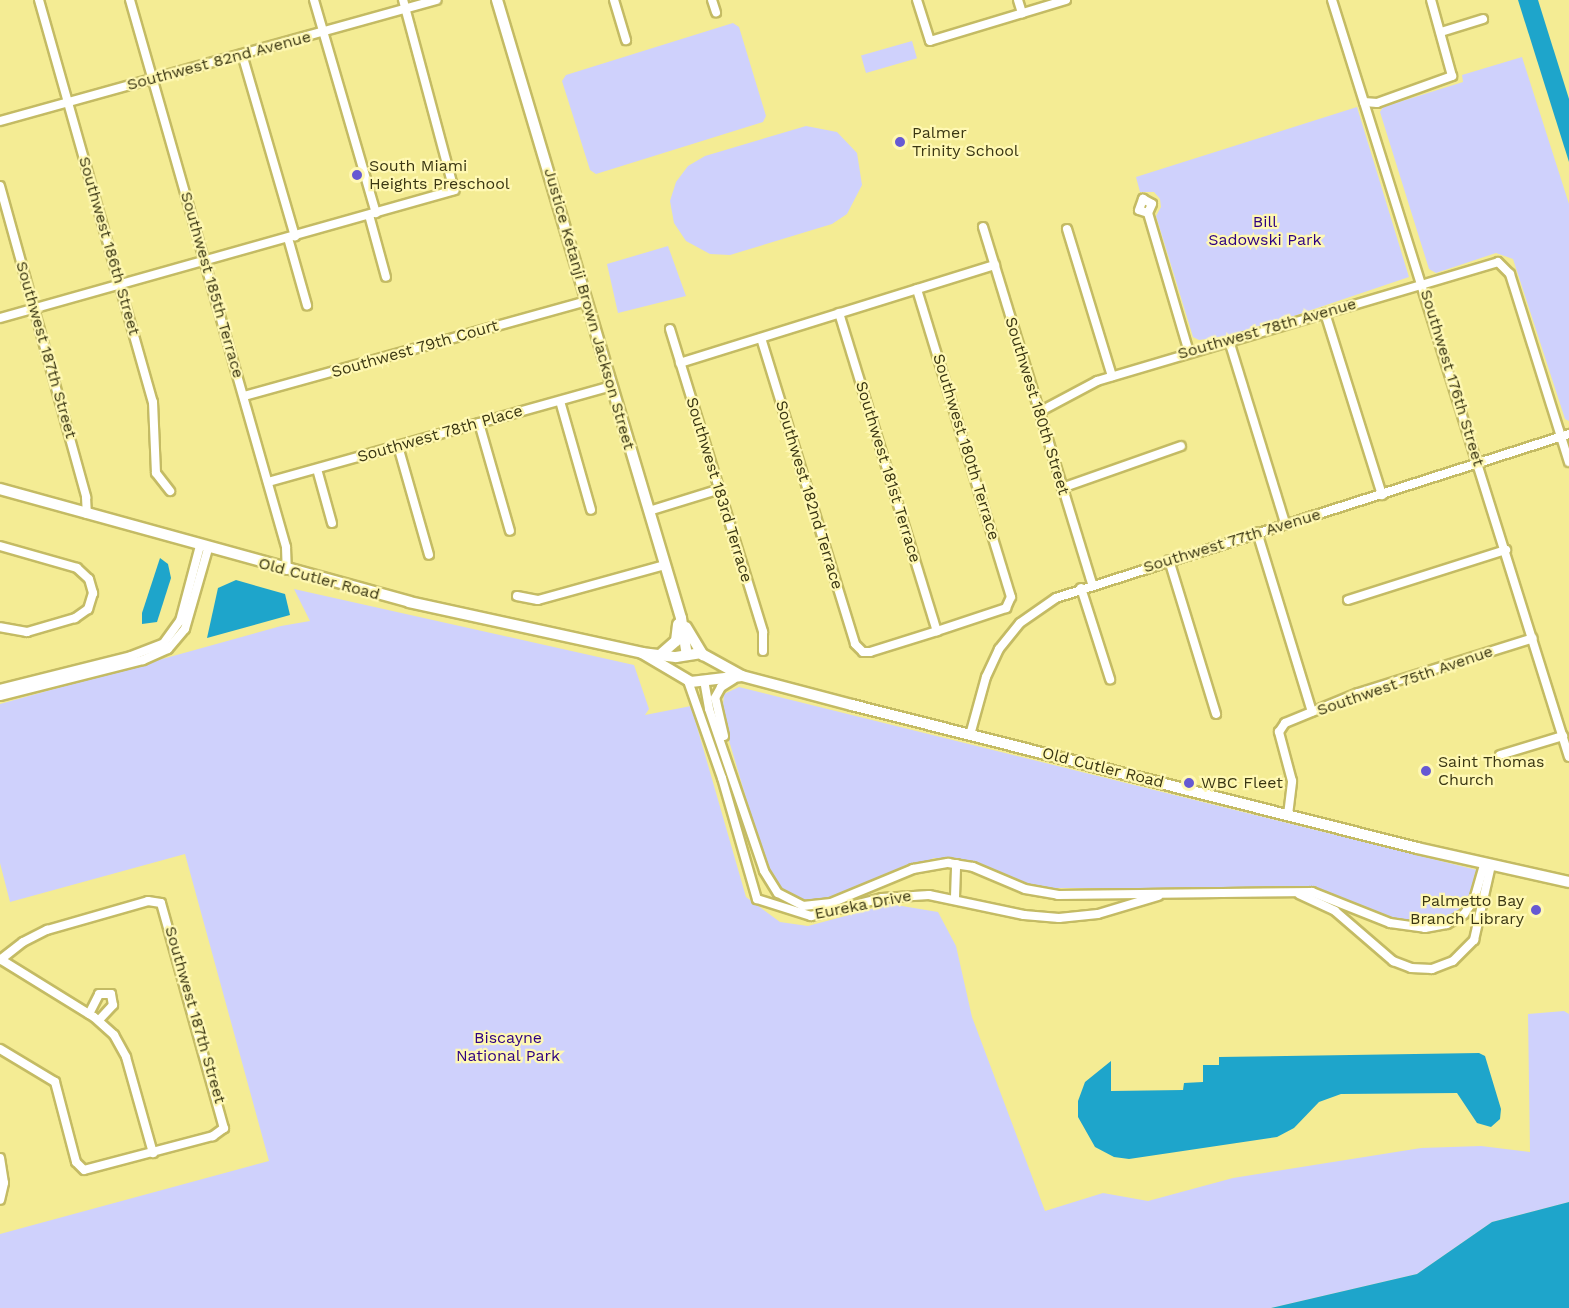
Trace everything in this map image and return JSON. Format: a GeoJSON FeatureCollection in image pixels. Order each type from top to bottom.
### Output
{"type":"FeatureCollection","features":[{"type":"Feature","properties":{"kind":"main road","name":"Justice Ketanji Brown Jackson Street"},"geometry":{"type":"LineString","coordinates":[[497,0],[681,618],[686,655],[685,678]]}},
{"type":"Feature","properties":{"kind":"main road","name":"Old Cutler Road"},"geometry":{"type":"LineString","coordinates":[[0,489],[204,548],[409,602],[642,653],[705,656],[738,677]]}},
{"type":"Feature","properties":{"kind":"main road","name":"Justice Ketanji Brown Jackson Street"},"geometry":{"type":"LineString","coordinates":[[681,618],[705,656]]}},
{"type":"Feature","properties":{"kind":"main road"},"geometry":{"type":"LineString","coordinates":[[661,654],[676,641],[681,618]]}},
{"type":"Feature","properties":{"kind":"main road","name":"Old Cutler Road"},"geometry":{"type":"LineString","coordinates":[[642,653],[685,678],[738,677],[1487,865],[1569,882]]}},
{"type":"Feature","properties":{"kind":"main road"},"geometry":{"type":"LineString","coordinates":[[704,679],[709,667],[705,656]]}},
{"type":"Feature","properties":{"kind":"street","name":"Southwest 186th Street"},"geometry":{"type":"LineString","coordinates":[[39,0],[154,410],[156,473],[170,491]]}},
{"type":"Feature","properties":{"kind":"street","name":"Southwest 185th Terrace"},"geometry":{"type":"LineString","coordinates":[[130,0],[287,551],[286,570]]}},
{"type":"Feature","properties":{"kind":"street"},"geometry":{"type":"LineString","coordinates":[[314,0],[372,214],[386,277]]}},
{"type":"Feature","properties":{"kind":"street","name":"Southwest 82nd Avenue"},"geometry":{"type":"LineString","coordinates":[[0,121],[323,32],[404,4],[437,0]]}},
{"type":"Feature","properties":{"kind":"street"},"geometry":{"type":"LineString","coordinates":[[614,0],[626,40]]}},
{"type":"Feature","properties":{"kind":"street"},"geometry":{"type":"LineString","coordinates":[[712,0],[716,12]]}},
{"type":"Feature","properties":{"kind":"street"},"geometry":{"type":"LineString","coordinates":[[916,0],[930,41],[1066,0]]}},
{"type":"Feature","properties":{"kind":"street"},"geometry":{"type":"LineString","coordinates":[[1018,0],[1022,13]]}},
{"type":"Feature","properties":{"kind":"street","name":"Southwest 176th Street"},"geometry":{"type":"LineString","coordinates":[[1332,0],[1569,757]]}},
{"type":"Feature","properties":{"kind":"street"},"geometry":{"type":"LineString","coordinates":[[1364,102],[1377,103],[1452,76],[1431,0]]}},
{"type":"Feature","properties":{"kind":"street"},"geometry":{"type":"LineString","coordinates":[[0,318],[454,190],[404,4]]}},
{"type":"Feature","properties":{"kind":"street"},"geometry":{"type":"LineString","coordinates":[[1441,32],[1483,20]]}},
{"type":"Feature","properties":{"kind":"street"},"geometry":{"type":"LineString","coordinates":[[242,54],[292,237],[307,304]]}},
{"type":"Feature","properties":{"kind":"street","name":"Southwest 187th Street"},"geometry":{"type":"LineString","coordinates":[[0,186],[86,497],[87,514]]}},
{"type":"Feature","properties":{"kind":"street"},"geometry":{"type":"LineString","coordinates":[[1148,213],[1189,352]]}},
{"type":"Feature","properties":{"kind":"street","name":"Southwest 180th Street"},"geometry":{"type":"LineString","coordinates":[[983,227],[1092,584]]}},
{"type":"Feature","properties":{"kind":"street"},"geometry":{"type":"LineString","coordinates":[[1067,229],[1112,376]]}},
{"type":"Feature","properties":{"kind":"street","name":"Southwest 78th Avenue"},"geometry":{"type":"LineString","coordinates":[[1039,412],[1112,376],[1189,352],[1230,344],[1422,283],[1500,263],[1510,274],[1565,435]]}},
{"type":"Feature","properties":{"kind":"street"},"geometry":{"type":"LineString","coordinates":[[680,363],[995,265]]}},
{"type":"Feature","properties":{"kind":"street","name":"Southwest 180th Terrace"},"geometry":{"type":"LineString","coordinates":[[917,289],[1011,593],[1010,605],[937,631]]}},
{"type":"Feature","properties":{"kind":"street","name":"Southwest 79th Court"},"geometry":{"type":"LineString","coordinates":[[244,396],[587,301]]}},
{"type":"Feature","properties":{"kind":"street","name":"Southwest 181st Terrace"},"geometry":{"type":"LineString","coordinates":[[839,313],[937,631]]}},
{"type":"Feature","properties":{"kind":"street"},"geometry":{"type":"LineString","coordinates":[[1325,314],[1382,495]]}},
{"type":"Feature","properties":{"kind":"street","name":"Southwest 183rd Terrace"},"geometry":{"type":"LineString","coordinates":[[670,329],[763,632],[763,651]]}},
{"type":"Feature","properties":{"kind":"street","name":"Southwest 182nd Terrace"},"geometry":{"type":"LineString","coordinates":[[761,338],[853,640],[860,650],[870,652],[937,631]]}},
{"type":"Feature","properties":{"kind":"street"},"geometry":{"type":"LineString","coordinates":[[1230,344],[1285,523]]}},
{"type":"Feature","properties":{"kind":"street","name":"Southwest 78th Place"},"geometry":{"type":"LineString","coordinates":[[268,482],[612,386]]}},
{"type":"Feature","properties":{"kind":"street"},"geometry":{"type":"LineString","coordinates":[[560,401],[591,510]]}},
{"type":"Feature","properties":{"kind":"street"},"geometry":{"type":"LineString","coordinates":[[480,423],[510,531]]}},
{"type":"Feature","properties":{"kind":"street"},"geometry":{"type":"LineString","coordinates":[[1565,435],[1569,462]]}},
{"type":"Feature","properties":{"kind":"street","name":"Southwest 77th Avenue"},"geometry":{"type":"LineString","coordinates":[[970,735],[988,670],[1009,636],[1041,607],[1092,584],[1382,495],[1565,435]]}},
{"type":"Feature","properties":{"kind":"street"},"geometry":{"type":"LineString","coordinates":[[398,446],[429,555]]}},
{"type":"Feature","properties":{"kind":"street"},"geometry":{"type":"LineString","coordinates":[[1062,488],[1181,446]]}},
{"type":"Feature","properties":{"kind":"street"},"geometry":{"type":"LineString","coordinates":[[317,469],[332,523]]}},
{"type":"Feature","properties":{"kind":"street"},"geometry":{"type":"LineString","coordinates":[[649,511],[720,489]]}},
{"type":"Feature","properties":{"kind":"street"},"geometry":{"type":"LineString","coordinates":[[1257,532],[1312,712]]}},
{"type":"Feature","properties":{"kind":"street"},"geometry":{"type":"LineString","coordinates":[[0,546],[81,571],[93,593],[90,606],[81,615],[27,632],[0,627]]}},
{"type":"Feature","properties":{"kind":"street"},"geometry":{"type":"LineString","coordinates":[[0,696],[162,649],[185,628],[204,548]]}},
{"type":"Feature","properties":{"kind":"street"},"geometry":{"type":"LineString","coordinates":[[1348,600],[1506,550]]}},
{"type":"Feature","properties":{"kind":"street"},"geometry":{"type":"LineString","coordinates":[[1169,560],[1216,714]]}},
{"type":"Feature","properties":{"kind":"street"},"geometry":{"type":"LineString","coordinates":[[518,596],[537,600],[665,565]]}},
{"type":"Feature","properties":{"kind":"street"},"geometry":{"type":"LineString","coordinates":[[1081,588],[1110,679]]}},
{"type":"Feature","properties":{"kind":"street","name":"Southwest 75th Avenue"},"geometry":{"type":"LineString","coordinates":[[1288,815],[1293,785],[1280,729],[1290,720],[1359,693],[1533,638]]}},
{"type":"Feature","properties":{"kind":"street"},"geometry":{"type":"LineString","coordinates":[[0,689],[117,663]]}},
{"type":"Feature","properties":{"kind":"street"},"geometry":{"type":"LineString","coordinates":[[738,677],[718,690],[715,703],[761,864],[776,891],[769,902]]}},
{"type":"Feature","properties":{"kind":"street","name":"Eureka Drive"},"geometry":{"type":"LineString","coordinates":[[685,678],[746,856],[753,893],[757,899],[808,916],[888,898],[955,897],[1050,918],[1085,916],[1161,894]]}},
{"type":"Feature","properties":{"kind":"street"},"geometry":{"type":"LineString","coordinates":[[704,679],[709,709],[732,769]]}},
{"type":"Feature","properties":{"kind":"street"},"geometry":{"type":"LineString","coordinates":[[1500,755],[1563,736]]}},
{"type":"Feature","properties":{"kind":"street"},"geometry":{"type":"LineString","coordinates":[[955,897],[956,864]]}},
{"type":"Feature","properties":{"kind":"street","name":"Eureka Drive"},"geometry":{"type":"LineString","coordinates":[[776,891],[809,906],[831,903],[919,867],[956,864],[979,868],[1039,893],[1124,895],[1318,893],[1411,928],[1442,925],[1464,914]]}},
{"type":"Feature","properties":{"kind":"street"},"geometry":{"type":"LineString","coordinates":[[1481,918],[1464,914],[1474,900],[1487,865]]}},
{"type":"Feature","properties":{"kind":"street","name":"Eureka Drive"},"geometry":{"type":"LineString","coordinates":[[1299,894],[1335,911],[1393,961],[1422,969],[1443,966],[1462,954],[1474,940],[1485,902],[1487,865]]}},
{"type":"Feature","properties":{"kind":"street"},"geometry":{"type":"LineString","coordinates":[[884,881],[888,898]]}},
{"type":"Feature","properties":{"kind":"street"},"geometry":{"type":"LineString","coordinates":[[859,892],[862,903]]}},
{"type":"Feature","properties":{"kind":"street"},"geometry":{"type":"LineString","coordinates":[[1124,895],[1125,906]]}},
{"type":"Feature","properties":{"kind":"street"},"geometry":{"type":"LineString","coordinates":[[1474,900],[1485,902]]}},
{"type":"Feature","properties":{"kind":"street","name":"Southwest 187th Street"},"geometry":{"type":"LineString","coordinates":[[0,960],[23,942],[47,930],[150,901],[160,903],[165,909],[191,1014],[224,1119],[223,1130],[216,1136],[153,1153]]}},
{"type":"Feature","properties":{"kind":"street"},"geometry":{"type":"LineString","coordinates":[[1335,911],[1339,902]]}},
{"type":"Feature","properties":{"kind":"street"},"geometry":{"type":"LineString","coordinates":[[808,916],[809,906]]}},
{"type":"Feature","properties":{"kind":"street"},"geometry":{"type":"LineString","coordinates":[[0,960],[99,1020],[125,1054],[153,1153],[84,1170],[76,1162],[55,1082],[0,1049]]}},
{"type":"Feature","properties":{"kind":"street"},"geometry":{"type":"LineString","coordinates":[[89,1014],[99,994],[111,994],[113,1005],[99,1020]]}},
{"type":"Feature","properties":{"kind":"street"},"geometry":{"type":"LineString","coordinates":[[0,1158],[4,1183],[0,1200]]}},
{"type":"Feature","properties":{"kind":"green space"},"geometry":{"type":"Polygon","coordinates":[[[733,23],[739,27],[766,116],[763,122],[596,174],[590,170],[562,81],[566,75],[733,23]]]}},
{"type":"Feature","properties":{"kind":"green space"},"geometry":{"type":"Polygon","coordinates":[[[912,41],[917,58],[866,73],[861,56],[912,41]]]}},
{"type":"Feature","properties":{"kind":"green space"},"geometry":{"type":"Polygon","coordinates":[[[1522,57],[1569,204],[1569,421],[1565,419],[1513,259],[1496,253],[1436,273],[1429,269],[1380,112],[1383,107],[1463,82],[1462,75],[1522,57]]]}},
{"type":"Feature","properties":{"kind":"green space","name":"Bill Sadowski Park"},"geometry":{"type":"Polygon","coordinates":[[[1357,107],[1409,277],[1240,334],[1199,340],[1193,337],[1156,216],[1161,207],[1160,199],[1154,192],[1140,192],[1136,177],[1357,107]]]}},
{"type":"Feature","properties":{"kind":"green space"},"geometry":{"type":"Polygon","coordinates":[[[806,126],[837,132],[857,153],[862,185],[847,214],[832,224],[730,255],[710,254],[686,241],[674,223],[670,201],[676,182],[688,166],[705,156],[806,126]]]}},
{"type":"Feature","properties":{"kind":"green space"},"geometry":{"type":"Polygon","coordinates":[[[668,246],[686,296],[618,313],[607,264],[668,246]]]}},
{"type":"Feature","properties":{"kind":"green space","name":"Biscayne National Park"},"geometry":{"type":"Polygon","coordinates":[[[294,589],[634,665],[649,709],[645,715],[691,706],[746,897],[780,922],[808,926],[890,904],[938,912],[956,946],[972,1017],[1045,1211],[1103,1193],[1148,1201],[1233,1178],[1421,1148],[1481,1146],[1530,1152],[1528,1014],[1564,1011],[1569,1014],[1569,1202],[1492,1222],[1417,1274],[1271,1308],[0,1308],[0,1234],[269,1161],[185,854],[10,902],[0,863],[0,704],[281,626],[310,621],[294,589]]]}},
{"type":"Feature","properties":{"kind":"green space"},"geometry":{"type":"Polygon","coordinates":[[[739,687],[1477,870],[1473,894],[1457,914],[1446,921],[1418,924],[1401,921],[1310,888],[1035,888],[972,862],[934,858],[830,902],[802,901],[775,885],[765,862],[722,717],[724,694],[739,687]]]}},
{"type":"Feature","properties":{"kind":"shaded area"},"geometry":{"type":"Polygon","coordinates":[[[1518,0],[1538,0],[1569,99],[1569,162],[1518,0]]]}},
{"type":"Feature","properties":{"kind":"shaded area"},"geometry":{"type":"Polygon","coordinates":[[[160,558],[168,564],[171,578],[157,622],[142,624],[142,613],[160,558]]]}},
{"type":"Feature","properties":{"kind":"shaded area"},"geometry":{"type":"Polygon","coordinates":[[[236,580],[285,594],[290,615],[207,638],[218,588],[236,580]]]}},
{"type":"Feature","properties":{"kind":"shaded area"},"geometry":{"type":"Polygon","coordinates":[[[1479,1053],[1485,1056],[1501,1109],[1500,1119],[1491,1127],[1477,1123],[1457,1093],[1341,1094],[1319,1102],[1294,1128],[1277,1137],[1129,1159],[1114,1157],[1095,1147],[1078,1117],[1078,1101],[1085,1082],[1111,1061],[1111,1091],[1183,1090],[1184,1083],[1203,1082],[1203,1065],[1219,1065],[1219,1057],[1479,1053]]]}},
{"type":"Feature","properties":{"kind":"shaded area"},"geometry":{"type":"Polygon","coordinates":[[[1569,1202],[1569,1308],[1271,1308],[1417,1274],[1492,1222],[1569,1202]]]}},
{"type":"Feature","properties":{"kind":"place","name":"Palmer Trinity School"},"geometry":{"type":"Point","coordinates":[900,142]}},
{"type":"Feature","properties":{"kind":"place","name":"South Miami Heights Preschool"},"geometry":{"type":"Point","coordinates":[357,175]}},
{"type":"Feature","properties":{"kind":"place","name":"Saint Thomas Church"},"geometry":{"type":"Point","coordinates":[1426,771]}},
{"type":"Feature","properties":{"kind":"place","name":"WBC Fleet"},"geometry":{"type":"Point","coordinates":[1189,783]}},
{"type":"Feature","properties":{"kind":"place","name":"Palmetto Bay Branch Library"},"geometry":{"type":"Point","coordinates":[1536,910]}}]}
